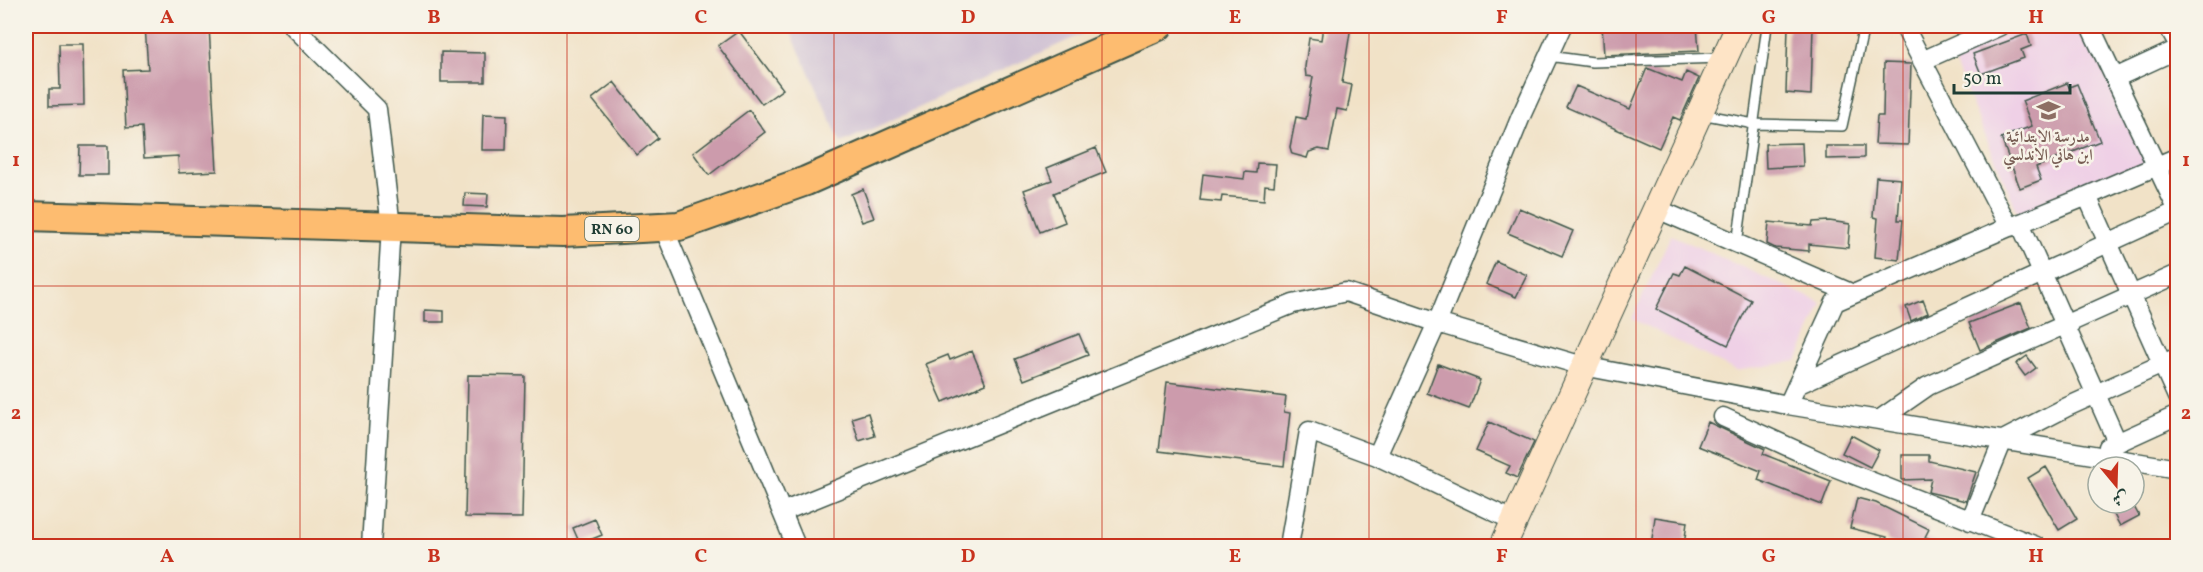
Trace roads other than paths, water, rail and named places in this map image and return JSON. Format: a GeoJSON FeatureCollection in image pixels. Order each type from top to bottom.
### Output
{"type":"FeatureCollection","features":[{"type":"Feature","properties":{"kind":"main road","name":"RN 60"},"geometry":{"type":"LineString","coordinates":[[26,216],[563,232],[679,226],[806,181],[1158,26]]}},
{"type":"Feature","properties":{"kind":"main road"},"geometry":{"type":"LineString","coordinates":[[1503,546],[1739,26]]}},
{"type":"Feature","properties":{"kind":"street"},"geometry":{"type":"LineString","coordinates":[[293,26],[378,109],[391,227],[371,546]]}},
{"type":"Feature","properties":{"kind":"street"},"geometry":{"type":"LineString","coordinates":[[1377,456],[1437,323],[1562,26]]}},
{"type":"Feature","properties":{"kind":"street"},"geometry":{"type":"LineString","coordinates":[[1904,26],[2042,273],[2117,442]]}},
{"type":"Feature","properties":{"kind":"street"},"geometry":{"type":"LineString","coordinates":[[1922,61],[2000,26]]}},
{"type":"Feature","properties":{"kind":"street"},"geometry":{"type":"LineString","coordinates":[[1797,385],[2178,211],[2090,26]]}},
{"type":"Feature","properties":{"kind":"street"},"geometry":{"type":"LineString","coordinates":[[2168,26],[2178,44]]}},
{"type":"Feature","properties":{"kind":"street"},"geometry":{"type":"LineString","coordinates":[[2115,78],[2178,49]]}},
{"type":"Feature","properties":{"kind":"street"},"geometry":{"type":"LineString","coordinates":[[1788,405],[1835,302],[2178,157]]}},
{"type":"Feature","properties":{"kind":"street"},"geometry":{"type":"LineString","coordinates":[[2087,196],[2131,295],[2170,361],[2178,399]]}},
{"type":"Feature","properties":{"kind":"street"},"geometry":{"type":"LineString","coordinates":[[1655,208],[1853,294]]}},
{"type":"Feature","properties":{"kind":"street"},"geometry":{"type":"LineString","coordinates":[[663,226],[796,546]]}},
{"type":"Feature","properties":{"kind":"street"},"geometry":{"type":"LineString","coordinates":[[1879,420],[1928,386],[2178,274]]}},
{"type":"Feature","properties":{"kind":"street"},"geometry":{"type":"LineString","coordinates":[[782,512],[1293,304],[1346,292],[1437,323],[1583,366],[1788,405],[2178,469]]}},
{"type":"Feature","properties":{"kind":"street"},"geometry":{"type":"LineString","coordinates":[[1970,521],[2003,440],[2095,394],[2170,361]]}},
{"type":"Feature","properties":{"kind":"street"},"geometry":{"type":"LineString","coordinates":[[2091,454],[2178,415]]}},
{"type":"Feature","properties":{"kind":"street"},"geometry":{"type":"LineString","coordinates":[[1723,417],[1824,463],[2036,546]]}},
{"type":"Feature","properties":{"kind":"street"},"geometry":{"type":"LineString","coordinates":[[1289,546],[1309,431],[1377,456],[1514,520]]}},
{"type":"Feature","properties":{"kind":"lane"},"geometry":{"type":"LineString","coordinates":[[1737,244],[1767,26]]}},
{"type":"Feature","properties":{"kind":"lane"},"geometry":{"type":"LineString","coordinates":[[1699,114],[1754,124],[1842,126],[1863,26]]}},
{"type":"Feature","properties":{"kind":"lane"},"geometry":{"type":"LineString","coordinates":[[1548,56],[1593,62],[1724,58]]}},
{"type":"Feature","properties":{"kind":"place","name":"مدرسة الابتدائية ابن هاني الاندلسي"},"geometry":{"type":"Point","coordinates":[2048,111]}}]}
